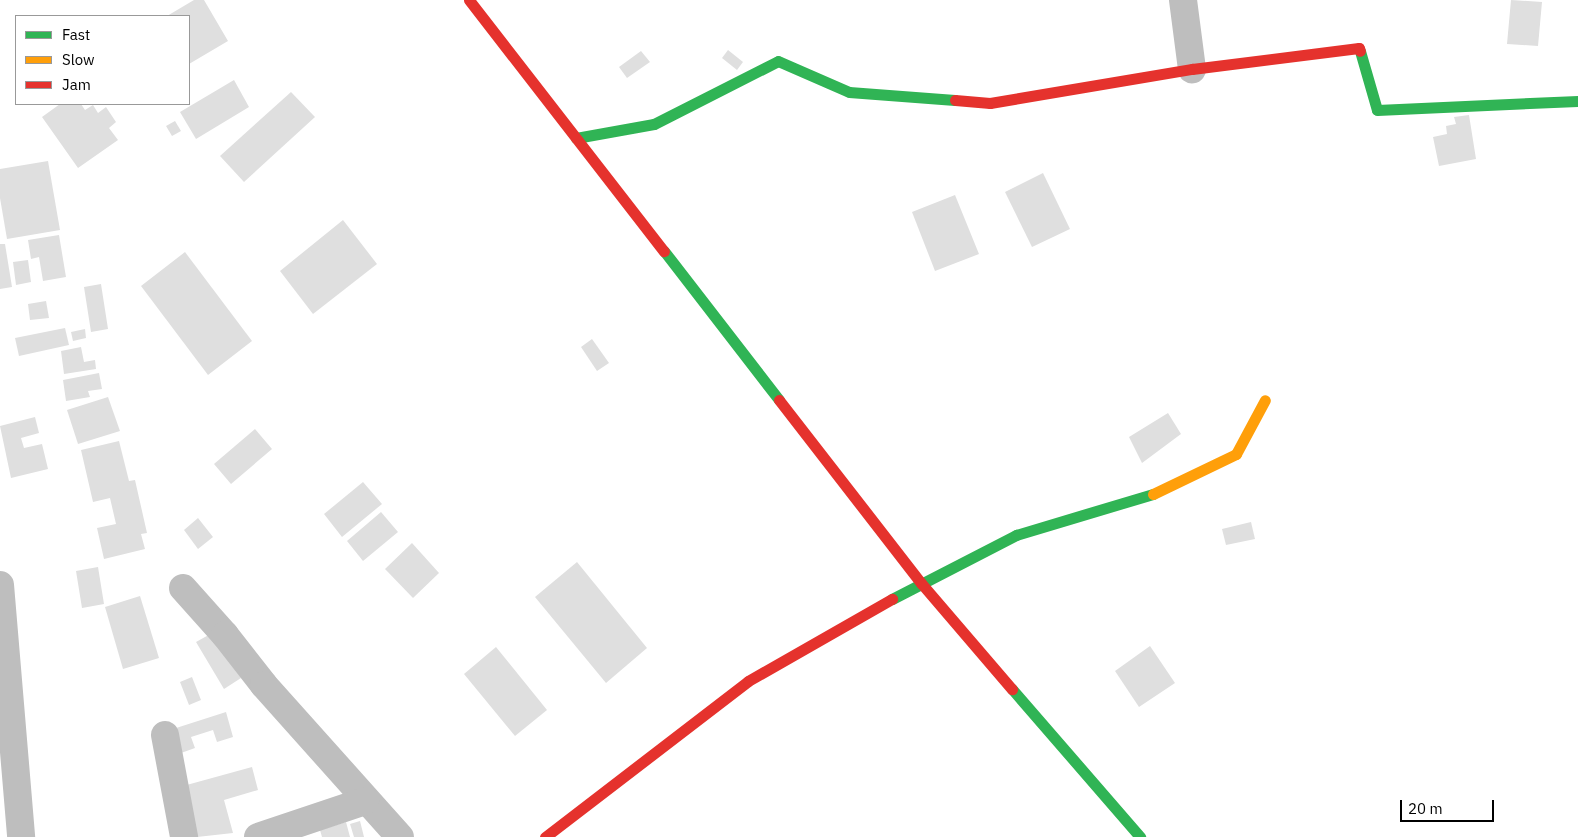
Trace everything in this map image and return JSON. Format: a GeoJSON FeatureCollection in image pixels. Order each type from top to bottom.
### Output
{"type":"FeatureCollection","features":[{"type":"Feature","properties":{"kind":"main road"},"geometry":{"type":"LineString","coordinates":[[469,0],[921,583],[1140,837]]}},
{"type":"Feature","properties":{"kind":"main road"},"geometry":{"type":"LineString","coordinates":[[576,138],[654,124],[778,60],[849,92],[990,103],[1192,69],[1359,48],[1377,110],[1578,101]]}},
{"type":"Feature","properties":{"kind":"main road"},"geometry":{"type":"LineString","coordinates":[[545,837],[609,785],[748,681],[921,583],[1016,535],[1153,494],[1236,454],[1266,400]]}},
{"type":"Feature","properties":{"kind":"street"},"geometry":{"type":"LineString","coordinates":[[1183,0],[1192,69]]}},
{"type":"Feature","properties":{"kind":"street"},"geometry":{"type":"LineString","coordinates":[[0,585],[7,771],[21,837]]}},
{"type":"Feature","properties":{"kind":"street"},"geometry":{"type":"LineString","coordinates":[[183,588],[365,801],[400,837]]}},
{"type":"Feature","properties":{"kind":"street"},"geometry":{"type":"LineString","coordinates":[[165,735],[184,837]]}},
{"type":"Feature","properties":{"kind":"street"},"geometry":{"type":"LineString","coordinates":[[258,837],[365,801]]}},
{"type":"Feature","properties":{"kind":"building"},"geometry":{"type":"Polygon","coordinates":[[[194,0],[204,0],[228,41],[190,63],[190,15],[169,15],[194,0]]]}},
{"type":"Feature","properties":{"kind":"building"},"geometry":{"type":"Polygon","coordinates":[[[1511,0],[1542,2],[1538,46],[1507,44],[1511,0]]]}},
{"type":"Feature","properties":{"kind":"building"},"geometry":{"type":"Polygon","coordinates":[[[728,50],[743,62],[737,70],[722,58],[728,50]]]}},
{"type":"Feature","properties":{"kind":"building"},"geometry":{"type":"Polygon","coordinates":[[[641,51],[650,62],[627,78],[619,67],[641,51]]]}},
{"type":"Feature","properties":{"kind":"building"},"geometry":{"type":"Polygon","coordinates":[[[234,80],[249,107],[196,139],[180,112],[234,80]]]}},
{"type":"Feature","properties":{"kind":"building"},"geometry":{"type":"Polygon","coordinates":[[[291,92],[315,117],[244,182],[220,156],[291,92]]]}},
{"type":"Feature","properties":{"kind":"building"},"geometry":{"type":"Polygon","coordinates":[[[59,105],[82,105],[85,110],[93,105],[98,113],[106,107],[116,122],[109,128],[118,140],[78,168],[42,117],[59,105]]]}},
{"type":"Feature","properties":{"kind":"building"},"geometry":{"type":"Polygon","coordinates":[[[1469,115],[1476,159],[1439,166],[1433,137],[1447,134],[1446,126],[1456,124],[1454,117],[1469,115]]]}},
{"type":"Feature","properties":{"kind":"building"},"geometry":{"type":"Polygon","coordinates":[[[175,121],[181,131],[172,136],[166,126],[175,121]]]}},
{"type":"Feature","properties":{"kind":"building"},"geometry":{"type":"Polygon","coordinates":[[[48,161],[60,230],[7,239],[0,198],[0,169],[48,161]]]}},
{"type":"Feature","properties":{"kind":"building"},"geometry":{"type":"Polygon","coordinates":[[[1043,173],[1070,229],[1032,247],[1005,192],[1043,173]]]}},
{"type":"Feature","properties":{"kind":"building"},"geometry":{"type":"Polygon","coordinates":[[[955,195],[979,254],[935,271],[912,212],[955,195]]]}},
{"type":"Feature","properties":{"kind":"building"},"geometry":{"type":"Polygon","coordinates":[[[343,220],[377,264],[313,314],[280,271],[343,220]]]}},
{"type":"Feature","properties":{"kind":"building"},"geometry":{"type":"Polygon","coordinates":[[[59,235],[66,277],[43,281],[39,257],[31,259],[28,240],[59,235]]]}},
{"type":"Feature","properties":{"kind":"building"},"geometry":{"type":"Polygon","coordinates":[[[0,244],[5,244],[12,287],[0,289],[0,244]]]}},
{"type":"Feature","properties":{"kind":"building"},"geometry":{"type":"Polygon","coordinates":[[[185,252],[252,341],[208,375],[141,286],[185,252]]]}},
{"type":"Feature","properties":{"kind":"building"},"geometry":{"type":"Polygon","coordinates":[[[28,260],[31,282],[16,285],[13,262],[28,260]]]}},
{"type":"Feature","properties":{"kind":"building"},"geometry":{"type":"Polygon","coordinates":[[[101,284],[108,329],[91,332],[84,287],[101,284]]]}},
{"type":"Feature","properties":{"kind":"building"},"geometry":{"type":"Polygon","coordinates":[[[46,301],[49,318],[30,320],[28,304],[46,301]]]}},
{"type":"Feature","properties":{"kind":"building"},"geometry":{"type":"Polygon","coordinates":[[[65,328],[69,345],[19,356],[15,338],[65,328]]]}},
{"type":"Feature","properties":{"kind":"building"},"geometry":{"type":"Polygon","coordinates":[[[85,329],[86,338],[73,341],[71,332],[85,329]]]}},
{"type":"Feature","properties":{"kind":"building"},"geometry":{"type":"Polygon","coordinates":[[[592,339],[609,363],[597,371],[581,347],[592,339]]]}},
{"type":"Feature","properties":{"kind":"building"},"geometry":{"type":"Polygon","coordinates":[[[81,347],[84,362],[95,360],[96,369],[64,374],[61,351],[81,347]]]}},
{"type":"Feature","properties":{"kind":"building"},"geometry":{"type":"Polygon","coordinates":[[[99,373],[102,389],[88,391],[90,397],[66,401],[63,380],[99,373]]]}},
{"type":"Feature","properties":{"kind":"building"},"geometry":{"type":"Polygon","coordinates":[[[108,397],[120,431],[78,444],[67,410],[108,397]]]}},
{"type":"Feature","properties":{"kind":"building"},"geometry":{"type":"Polygon","coordinates":[[[1168,413],[1181,434],[1142,463],[1129,437],[1168,413]]]}},
{"type":"Feature","properties":{"kind":"building"},"geometry":{"type":"Polygon","coordinates":[[[35,417],[39,433],[21,438],[24,448],[42,444],[48,469],[11,478],[0,426],[35,417]]]}},
{"type":"Feature","properties":{"kind":"building"},"geometry":{"type":"Polygon","coordinates":[[[255,429],[272,449],[231,484],[214,464],[255,429]]]}},
{"type":"Feature","properties":{"kind":"building"},"geometry":{"type":"Polygon","coordinates":[[[119,441],[129,481],[135,480],[147,533],[141,534],[145,549],[104,559],[97,528],[116,524],[110,498],[93,502],[81,450],[119,441]]]}},
{"type":"Feature","properties":{"kind":"building"},"geometry":{"type":"Polygon","coordinates":[[[363,482],[382,504],[342,537],[324,514],[363,482]]]}},
{"type":"Feature","properties":{"kind":"building"},"geometry":{"type":"Polygon","coordinates":[[[381,512],[398,532],[363,561],[347,541],[381,512]]]}},
{"type":"Feature","properties":{"kind":"building"},"geometry":{"type":"Polygon","coordinates":[[[198,518],[213,537],[198,549],[184,530],[198,518]]]}},
{"type":"Feature","properties":{"kind":"building"},"geometry":{"type":"Polygon","coordinates":[[[1251,522],[1255,539],[1226,545],[1222,529],[1251,522]]]}},
{"type":"Feature","properties":{"kind":"building"},"geometry":{"type":"Polygon","coordinates":[[[412,543],[439,573],[413,598],[385,569],[412,543]]]}},
{"type":"Feature","properties":{"kind":"building"},"geometry":{"type":"Polygon","coordinates":[[[577,562],[647,648],[606,683],[535,597],[577,562]]]}},
{"type":"Feature","properties":{"kind":"building"},"geometry":{"type":"Polygon","coordinates":[[[98,567],[104,604],[82,608],[76,571],[98,567]]]}},
{"type":"Feature","properties":{"kind":"building"},"geometry":{"type":"Polygon","coordinates":[[[140,596],[159,658],[123,669],[105,607],[140,596]]]}},
{"type":"Feature","properties":{"kind":"building"},"geometry":{"type":"Polygon","coordinates":[[[214,632],[241,678],[224,689],[196,642],[214,632]]]}},
{"type":"Feature","properties":{"kind":"building"},"geometry":{"type":"Polygon","coordinates":[[[1150,646],[1175,683],[1139,707],[1115,671],[1150,646]]]}},
{"type":"Feature","properties":{"kind":"building"},"geometry":{"type":"Polygon","coordinates":[[[496,647],[547,710],[515,736],[464,674],[496,647]]]}},
{"type":"Feature","properties":{"kind":"building"},"geometry":{"type":"Polygon","coordinates":[[[192,677],[201,700],[189,705],[180,682],[192,677]]]}},
{"type":"Feature","properties":{"kind":"building"},"geometry":{"type":"Polygon","coordinates":[[[226,712],[233,737],[217,742],[213,730],[191,737],[195,748],[181,753],[173,729],[226,712]]]}},
{"type":"Feature","properties":{"kind":"building"},"geometry":{"type":"Polygon","coordinates":[[[252,767],[258,790],[224,800],[233,833],[197,837],[183,786],[252,767]]]}},
{"type":"Feature","properties":{"kind":"building"},"geometry":{"type":"Polygon","coordinates":[[[360,821],[364,837],[354,837],[350,824],[360,821]]]}},
{"type":"Feature","properties":{"kind":"building"},"geometry":{"type":"Polygon","coordinates":[[[346,822],[350,837],[322,837],[320,830],[346,822]]]}},
{"type":"Feature","properties":{"kind":"traffic: fast"},"geometry":{"type":"LineString","coordinates":[[1360,51],[1377,110],[1578,101]]}},
{"type":"Feature","properties":{"kind":"traffic: fast"},"geometry":{"type":"LineString","coordinates":[[576,138],[654,124],[778,61],[849,92],[955,100]]}},
{"type":"Feature","properties":{"kind":"traffic: fast"},"geometry":{"type":"LineString","coordinates":[[664,251],[779,400]]}},
{"type":"Feature","properties":{"kind":"traffic: fast"},"geometry":{"type":"LineString","coordinates":[[892,599],[1016,535],[1153,494]]}},
{"type":"Feature","properties":{"kind":"traffic: fast"},"geometry":{"type":"LineString","coordinates":[[1012,689],[1140,837]]}},
{"type":"Feature","properties":{"kind":"traffic: slow"},"geometry":{"type":"LineString","coordinates":[[1153,494],[1236,454],[1265,400]]}},
{"type":"Feature","properties":{"kind":"traffic: jam"},"geometry":{"type":"LineString","coordinates":[[469,0],[664,251]]}},
{"type":"Feature","properties":{"kind":"traffic: jam"},"geometry":{"type":"LineString","coordinates":[[955,100],[990,103],[1192,69],[1359,48],[1360,51]]}},
{"type":"Feature","properties":{"kind":"traffic: jam"},"geometry":{"type":"LineString","coordinates":[[779,400],[921,583],[1012,689]]}},
{"type":"Feature","properties":{"kind":"traffic: jam"},"geometry":{"type":"LineString","coordinates":[[545,837],[748,681],[892,599]]}}]}
